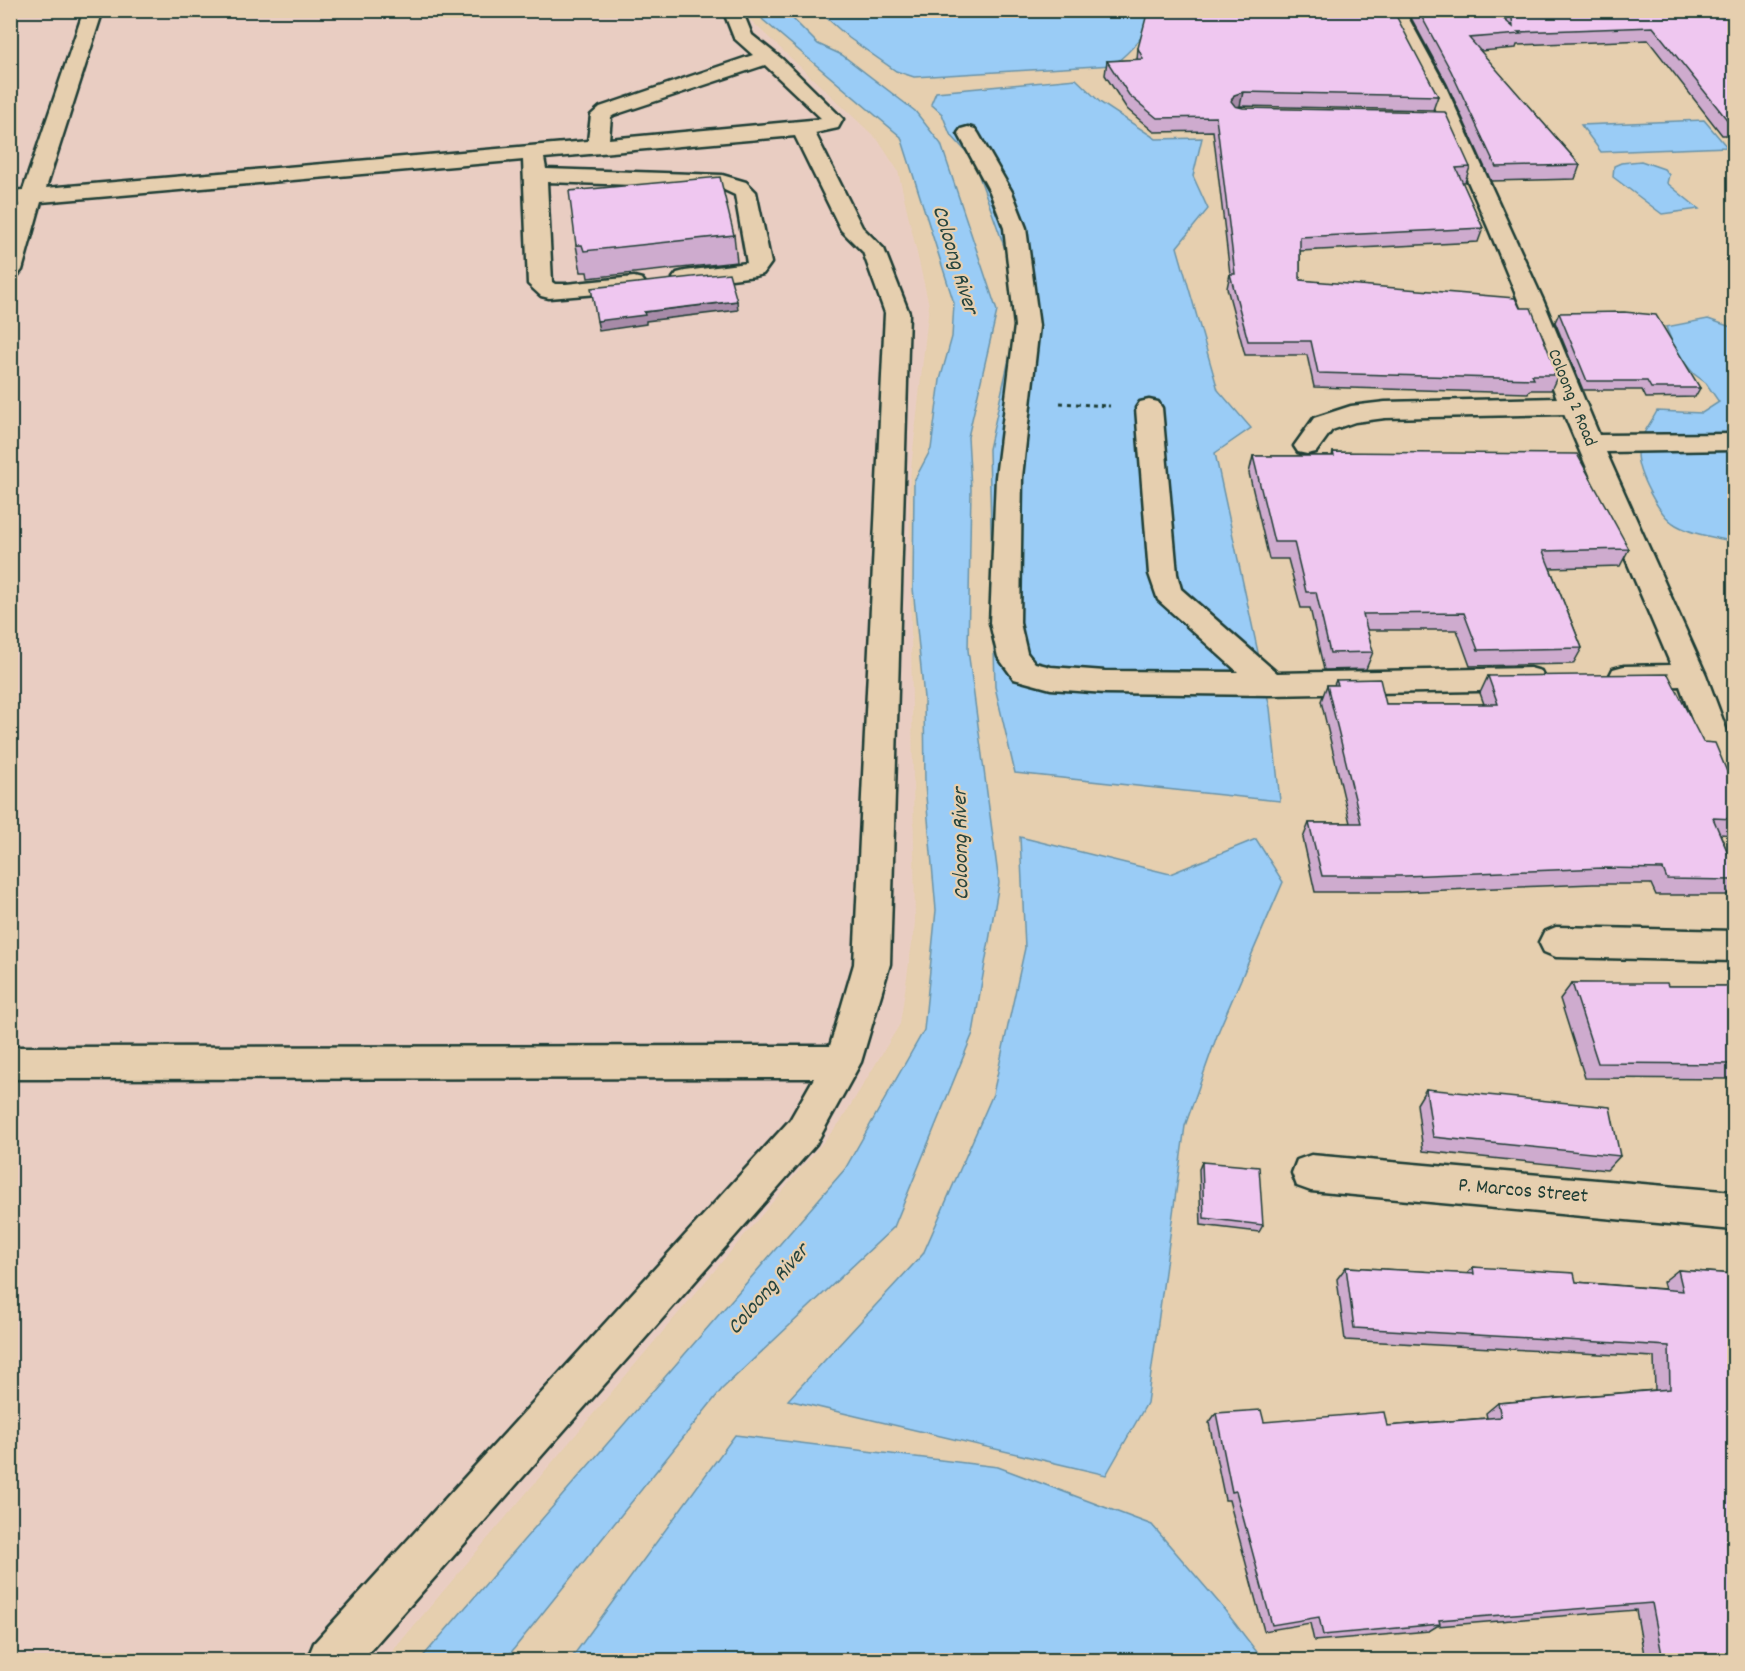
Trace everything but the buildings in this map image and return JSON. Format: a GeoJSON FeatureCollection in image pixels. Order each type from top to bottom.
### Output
{"type":"FeatureCollection","features":[{"type":"Feature","properties":{"kind":"street"},"geometry":{"type":"LineString","coordinates":[[10,270],[21,197],[94,10]]}},
{"type":"Feature","properties":{"kind":"street"},"geometry":{"type":"LineString","coordinates":[[535,164],[598,147],[802,129],[831,124],[833,119],[768,57],[744,38],[732,10]]}},
{"type":"Feature","properties":{"kind":"street","name":"Coloong 2 Road"},"geometry":{"type":"LineString","coordinates":[[1394,10],[1435,85],[1439,118],[1531,300],[1589,444],[1691,675],[1734,792]]}},
{"type":"Feature","properties":{"kind":"street"},"geometry":{"type":"LineString","coordinates":[[598,147],[601,115],[607,111],[768,57]]}},
{"type":"Feature","properties":{"kind":"street"},"geometry":{"type":"LineString","coordinates":[[332,1660],[803,1132],[843,1062],[872,964],[897,312],[873,249],[852,230],[802,129]]}},
{"type":"Feature","properties":{"kind":"street"},"geometry":{"type":"LineString","coordinates":[[968,133],[1001,192],[1015,228],[1027,326],[1008,477],[1005,623],[1013,657],[1025,671],[1051,678],[1105,682],[1270,684],[1559,678]]}},
{"type":"Feature","properties":{"kind":"street"},"geometry":{"type":"LineString","coordinates":[[21,197],[535,164],[722,182],[738,187],[745,192],[759,263],[755,269],[742,272],[549,291],[540,284],[535,164]]}},
{"type":"Feature","properties":{"kind":"street"},"geometry":{"type":"LineString","coordinates":[[1306,446],[1323,424],[1351,414],[1385,410],[1573,406]]}},
{"type":"Feature","properties":{"kind":"street"},"geometry":{"type":"LineString","coordinates":[[1149,408],[1163,574],[1168,593],[1270,684]]}},
{"type":"Feature","properties":{"kind":"street"},"geometry":{"type":"LineString","coordinates":[[1589,444],[1734,442]]}},
{"type":"Feature","properties":{"kind":"street"},"geometry":{"type":"LineString","coordinates":[[1595,678],[1691,675]]}},
{"type":"Feature","properties":{"kind":"street"},"geometry":{"type":"LineString","coordinates":[[1556,942],[1734,946]]}},
{"type":"Feature","properties":{"kind":"street"},"geometry":{"type":"LineString","coordinates":[[10,1063],[843,1062]]}},
{"type":"Feature","properties":{"kind":"street","name":"P. Marcos Street"},"geometry":{"type":"LineString","coordinates":[[1311,1173],[1734,1211]]}},
{"type":"Feature","properties":{"kind":"path"},"geometry":{"type":"LineString","coordinates":[[1018,401],[1149,408]]}},
{"type":"Feature","properties":{"kind":"shaded area"},"geometry":{"type":"Polygon","coordinates":[[[11,11],[745,11],[747,17],[878,140],[898,171],[929,305],[909,487],[915,923],[900,1024],[841,1121],[385,1660],[11,1660],[11,11]]]}},
{"type":"Feature","properties":{"kind":"water"},"geometry":{"type":"Polygon","coordinates":[[[1158,10],[1139,41],[1113,65],[914,77],[896,71],[849,38],[819,11],[1158,10]]]}},
{"type":"Feature","properties":{"kind":"water","name":"Coloong River"},"geometry":{"type":"Polygon","coordinates":[[[757,11],[785,11],[818,44],[842,55],[915,111],[941,144],[997,311],[968,437],[971,489],[968,650],[999,883],[973,1033],[894,1227],[722,1389],[505,1660],[420,1660],[845,1169],[924,1030],[936,910],[925,785],[924,698],[913,588],[914,481],[931,449],[940,380],[952,337],[954,303],[901,137],[763,20],[757,11]]]}},
{"type":"Feature","properties":{"kind":"water"},"geometry":{"type":"Polygon","coordinates":[[[1076,79],[1101,103],[1156,139],[1202,138],[1193,176],[1208,209],[1177,247],[1218,390],[1251,428],[1215,453],[1270,708],[1280,801],[1015,773],[995,687],[989,449],[1019,314],[1010,263],[973,159],[950,134],[942,114],[931,104],[936,92],[1076,79]]]}},
{"type":"Feature","properties":{"kind":"water"},"geometry":{"type":"Polygon","coordinates":[[[1704,120],[1727,147],[1601,152],[1581,125],[1704,120]]]}},
{"type":"Feature","properties":{"kind":"water"},"geometry":{"type":"Polygon","coordinates":[[[1641,161],[1664,169],[1669,175],[1667,183],[1699,209],[1662,214],[1613,177],[1614,166],[1641,161]]]}},
{"type":"Feature","properties":{"kind":"water"},"geometry":{"type":"Polygon","coordinates":[[[1708,319],[1734,328],[1734,542],[1690,531],[1669,520],[1650,493],[1637,453],[1639,443],[1657,411],[1702,413],[1719,402],[1706,383],[1694,374],[1677,354],[1666,327],[1708,319]]]}},
{"type":"Feature","properties":{"kind":"water"},"geometry":{"type":"Polygon","coordinates":[[[1020,837],[1170,874],[1256,839],[1283,882],[1219,1030],[1185,1126],[1147,1403],[1106,1475],[788,1400],[923,1254],[993,1094],[1025,948],[1020,837]]]}},
{"type":"Feature","properties":{"kind":"water"},"geometry":{"type":"Polygon","coordinates":[[[735,1435],[998,1467],[1152,1525],[1220,1604],[1263,1660],[570,1660],[735,1435]]]}}]}
